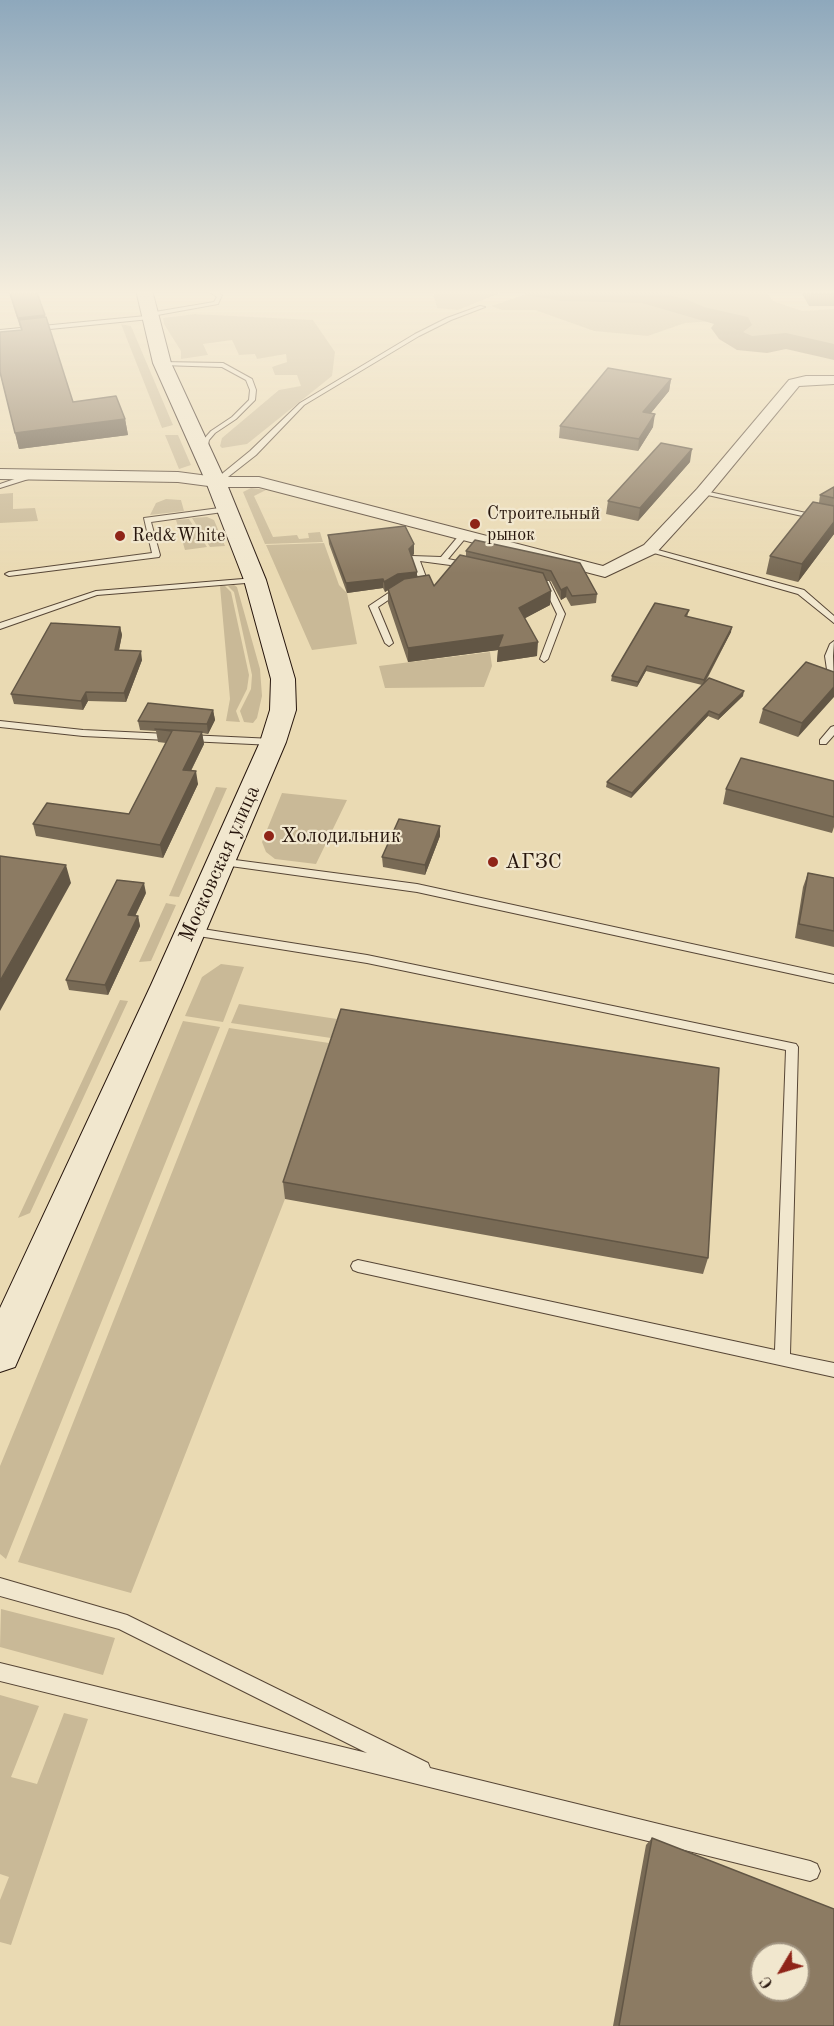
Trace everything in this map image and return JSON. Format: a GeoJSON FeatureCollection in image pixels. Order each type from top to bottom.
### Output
{"type":"FeatureCollection","features":[{"type":"Feature","properties":{"kind":"main road","name":"Московская улица"},"geometry":{"type":"LineString","coordinates":[[0,1353],[190,932],[273,742],[283,710],[283,679],[255,580],[216,482],[172,385]]}},
{"type":"Feature","properties":{"kind":"street"},"geometry":{"type":"LineString","coordinates":[[0,474],[178,477],[216,482],[259,482],[605,572],[650,549],[703,492],[793,385]]}},
{"type":"Feature","properties":{"kind":"lane"},"geometry":{"type":"LineString","coordinates":[[203,453],[206,440],[213,432],[234,418],[252,400],[251,385]]}},
{"type":"Feature","properties":{"kind":"lane"},"geometry":{"type":"LineString","coordinates":[[216,482],[253,453],[302,404],[334,385]]}},
{"type":"Feature","properties":{"kind":"lane"},"geometry":{"type":"LineString","coordinates":[[0,486],[35,474]]}},
{"type":"Feature","properties":{"kind":"lane"},"geometry":{"type":"LineString","coordinates":[[703,492],[834,521]]}},
{"type":"Feature","properties":{"kind":"lane"},"geometry":{"type":"LineString","coordinates":[[9,574],[156,555],[147,520],[227,509]]}},
{"type":"Feature","properties":{"kind":"lane"},"geometry":{"type":"LineString","coordinates":[[443,560],[464,535]]}},
{"type":"Feature","properties":{"kind":"lane"},"geometry":{"type":"LineString","coordinates":[[650,549],[801,592],[834,620]]}},
{"type":"Feature","properties":{"kind":"lane"},"geometry":{"type":"LineString","coordinates":[[389,643],[373,606],[401,588],[425,585],[415,558],[443,560],[478,568]]}},
{"type":"Feature","properties":{"kind":"lane"},"geometry":{"type":"LineString","coordinates":[[0,626],[96,593],[255,580]]}},
{"type":"Feature","properties":{"kind":"lane"},"geometry":{"type":"LineString","coordinates":[[535,580],[546,583],[561,614],[544,659]]}},
{"type":"Feature","properties":{"kind":"lane"},"geometry":{"type":"LineString","coordinates":[[834,644],[829,656],[834,683]]}},
{"type":"Feature","properties":{"kind":"lane"},"geometry":{"type":"LineString","coordinates":[[0,724],[83,733],[273,742]]}},
{"type":"Feature","properties":{"kind":"lane"},"geometry":{"type":"LineString","coordinates":[[823,742],[834,729]]}},
{"type":"Feature","properties":{"kind":"lane"},"geometry":{"type":"LineString","coordinates":[[220,862],[417,888],[834,979]]}},
{"type":"Feature","properties":{"kind":"lane"},"geometry":{"type":"LineString","coordinates":[[190,932],[367,958],[792,1047],[782,1359]]}},
{"type":"Feature","properties":{"kind":"lane"},"geometry":{"type":"LineString","coordinates":[[358,1266],[834,1370]]}},
{"type":"Feature","properties":{"kind":"lane"},"geometry":{"type":"LineString","coordinates":[[0,1587],[121,1621],[441,1780]]}},
{"type":"Feature","properties":{"kind":"lane"},"geometry":{"type":"LineString","coordinates":[[0,1672],[810,1872]]}},
{"type":"Feature","properties":{"kind":"shaded area"},"geometry":{"type":"Polygon","coordinates":[[[145,385],[156,385],[173,425],[162,428],[145,385]]]}},
{"type":"Feature","properties":{"kind":"shaded area"},"geometry":{"type":"Polygon","coordinates":[[[321,385],[247,444],[222,448],[220,446],[222,438],[279,390],[321,385]]]}},
{"type":"Feature","properties":{"kind":"shaded area"},"geometry":{"type":"Polygon","coordinates":[[[165,435],[178,435],[191,465],[179,469],[165,435]]]}},
{"type":"Feature","properties":{"kind":"shaded area"},"geometry":{"type":"Polygon","coordinates":[[[251,488],[266,490],[254,496],[273,537],[297,535],[299,539],[309,538],[308,533],[320,532],[323,542],[265,544],[243,492],[251,488]]]}},
{"type":"Feature","properties":{"kind":"shaded area"},"geometry":{"type":"Polygon","coordinates":[[[13,493],[13,509],[35,508],[38,521],[0,523],[0,494],[13,493]]]}},
{"type":"Feature","properties":{"kind":"shaded area"},"geometry":{"type":"Polygon","coordinates":[[[166,499],[181,500],[184,511],[150,515],[156,503],[166,499]]]}},
{"type":"Feature","properties":{"kind":"shaded area"},"geometry":{"type":"Polygon","coordinates":[[[207,517],[214,520],[225,546],[210,547],[192,518],[207,517]]]}},
{"type":"Feature","properties":{"kind":"shaded area"},"geometry":{"type":"Polygon","coordinates":[[[189,519],[207,547],[185,550],[176,520],[189,519]]]}},
{"type":"Feature","properties":{"kind":"shaded area"},"geometry":{"type":"Polygon","coordinates":[[[324,543],[339,585],[347,593],[357,644],[312,650],[266,545],[324,543]]]}},
{"type":"Feature","properties":{"kind":"shaded area"},"geometry":{"type":"Polygon","coordinates":[[[220,586],[225,586],[231,592],[249,675],[247,689],[236,711],[240,722],[226,721],[230,699],[220,586]]]}},
{"type":"Feature","properties":{"kind":"shaded area"},"geometry":{"type":"Polygon","coordinates":[[[228,586],[237,587],[260,669],[262,696],[257,718],[253,723],[244,722],[240,711],[251,689],[252,675],[234,592],[228,586]]]}},
{"type":"Feature","properties":{"kind":"shaded area"},"geometry":{"type":"Polygon","coordinates":[[[490,652],[492,666],[484,687],[385,688],[379,666],[490,652]]]}},
{"type":"Feature","properties":{"kind":"shaded area"},"geometry":{"type":"Polygon","coordinates":[[[216,787],[227,788],[179,897],[169,896],[216,787]]]}},
{"type":"Feature","properties":{"kind":"shaded area"},"geometry":{"type":"Polygon","coordinates":[[[282,793],[347,800],[316,864],[275,859],[266,852],[262,842],[282,793]]]}},
{"type":"Feature","properties":{"kind":"shaded area"},"geometry":{"type":"Polygon","coordinates":[[[166,903],[176,905],[151,961],[139,962],[166,903]]]}},
{"type":"Feature","properties":{"kind":"shaded area"},"geometry":{"type":"Polygon","coordinates":[[[221,964],[244,967],[223,1022],[185,1016],[202,977],[221,964]]]}},
{"type":"Feature","properties":{"kind":"shaded area"},"geometry":{"type":"Polygon","coordinates":[[[120,1000],[128,1001],[30,1213],[18,1218],[120,1000]]]}},
{"type":"Feature","properties":{"kind":"shaded area"},"geometry":{"type":"Polygon","coordinates":[[[239,1004],[337,1019],[331,1038],[231,1023],[239,1004]]]}},
{"type":"Feature","properties":{"kind":"shaded area"},"geometry":{"type":"Polygon","coordinates":[[[183,1021],[220,1027],[6,1559],[0,1554],[0,1466],[183,1021]]]}},
{"type":"Feature","properties":{"kind":"shaded area"},"geometry":{"type":"Polygon","coordinates":[[[229,1028],[329,1043],[326,1053],[333,1054],[285,1199],[131,1593],[18,1562],[229,1028]]]}},
{"type":"Feature","properties":{"kind":"shaded area"},"geometry":{"type":"Polygon","coordinates":[[[1,1609],[115,1638],[103,1675],[0,1647],[1,1609]]]}},
{"type":"Feature","properties":{"kind":"shaded area"},"geometry":{"type":"Polygon","coordinates":[[[0,1695],[39,1706],[11,1777],[37,1784],[64,1713],[88,1719],[11,1945],[0,1942],[0,1900],[9,1877],[0,1874],[0,1695]]]}},
{"type":"Feature","properties":{"kind":"building"},"geometry":{"type":"Polygon","coordinates":[[[3,385],[67,385],[73,402],[116,396],[125,419],[15,433],[3,385]]]}},
{"type":"Feature","properties":{"kind":"building"},"geometry":{"type":"Polygon","coordinates":[[[594,385],[666,385],[643,412],[655,414],[639,439],[560,426],[594,385]]]}},
{"type":"Feature","properties":{"kind":"building"},"geometry":{"type":"Polygon","coordinates":[[[661,443],[692,449],[640,508],[608,501],[661,443]]]}},
{"type":"Feature","properties":{"kind":"building"},"geometry":{"type":"Polygon","coordinates":[[[834,487],[834,498],[820,495],[834,487]]]}},
{"type":"Feature","properties":{"kind":"building"},"geometry":{"type":"Polygon","coordinates":[[[813,502],[834,506],[834,522],[802,564],[770,556],[813,502]]]}},
{"type":"Feature","properties":{"kind":"building"},"geometry":{"type":"Polygon","coordinates":[[[405,526],[414,544],[409,549],[417,572],[398,574],[384,582],[383,579],[346,583],[328,535],[405,526]]]}},
{"type":"Feature","properties":{"kind":"building"},"geometry":{"type":"Polygon","coordinates":[[[475,540],[580,563],[597,594],[572,596],[567,587],[561,590],[551,571],[466,551],[475,540]]]}},
{"type":"Feature","properties":{"kind":"building"},"geometry":{"type":"Polygon","coordinates":[[[460,555],[543,573],[551,591],[519,608],[538,642],[498,648],[503,635],[408,648],[388,589],[404,579],[429,575],[434,586],[460,555]]]}},
{"type":"Feature","properties":{"kind":"building"},"geometry":{"type":"Polygon","coordinates":[[[655,603],[689,610],[685,616],[732,627],[704,680],[647,666],[638,682],[612,676],[655,603]]]}},
{"type":"Feature","properties":{"kind":"building"},"geometry":{"type":"Polygon","coordinates":[[[51,623],[120,627],[115,650],[141,651],[124,693],[86,692],[81,701],[11,694],[51,623]]]}},
{"type":"Feature","properties":{"kind":"building"},"geometry":{"type":"Polygon","coordinates":[[[806,662],[834,672],[834,687],[802,723],[763,709],[806,662]]]}},
{"type":"Feature","properties":{"kind":"building"},"geometry":{"type":"Polygon","coordinates":[[[709,678],[744,691],[719,715],[709,711],[632,793],[607,782],[709,678]]]}},
{"type":"Feature","properties":{"kind":"building"},"geometry":{"type":"Polygon","coordinates":[[[148,703],[213,710],[207,724],[138,721],[148,703]]]}},
{"type":"Feature","properties":{"kind":"building"},"geometry":{"type":"Polygon","coordinates":[[[155,729],[202,732],[183,770],[196,771],[160,845],[33,824],[47,803],[129,814],[172,731],[155,729]]]}},
{"type":"Feature","properties":{"kind":"building"},"geometry":{"type":"Polygon","coordinates":[[[741,758],[834,781],[834,817],[726,789],[741,758]]]}},
{"type":"Feature","properties":{"kind":"building"},"geometry":{"type":"Polygon","coordinates":[[[399,819],[440,826],[425,865],[382,857],[399,819]]]}},
{"type":"Feature","properties":{"kind":"building"},"geometry":{"type":"Polygon","coordinates":[[[0,856],[66,865],[0,981],[0,856]]]}},
{"type":"Feature","properties":{"kind":"building"},"geometry":{"type":"Polygon","coordinates":[[[808,873],[834,878],[834,931],[799,924],[808,873]]]}},
{"type":"Feature","properties":{"kind":"building"},"geometry":{"type":"Polygon","coordinates":[[[117,880],[144,883],[128,915],[138,916],[105,985],[66,980],[117,880]]]}},
{"type":"Feature","properties":{"kind":"building"},"geometry":{"type":"Polygon","coordinates":[[[341,1009],[719,1068],[708,1258],[283,1182],[341,1009]]]}},
{"type":"Feature","properties":{"kind":"building"},"geometry":{"type":"Polygon","coordinates":[[[652,1838],[834,1909],[834,2026],[619,2026],[652,1838]]]}},
{"type":"Feature","properties":{"kind":"place","name":"Строительный рынок"},"geometry":{"type":"Point","coordinates":[475,524]}},
{"type":"Feature","properties":{"kind":"place","name":"Red&White"},"geometry":{"type":"Point","coordinates":[120,536]}},
{"type":"Feature","properties":{"kind":"place","name":"Холодильник"},"geometry":{"type":"Point","coordinates":[269,836]}},
{"type":"Feature","properties":{"kind":"place","name":"АГЗС"},"geometry":{"type":"Point","coordinates":[493,862]}}]}
